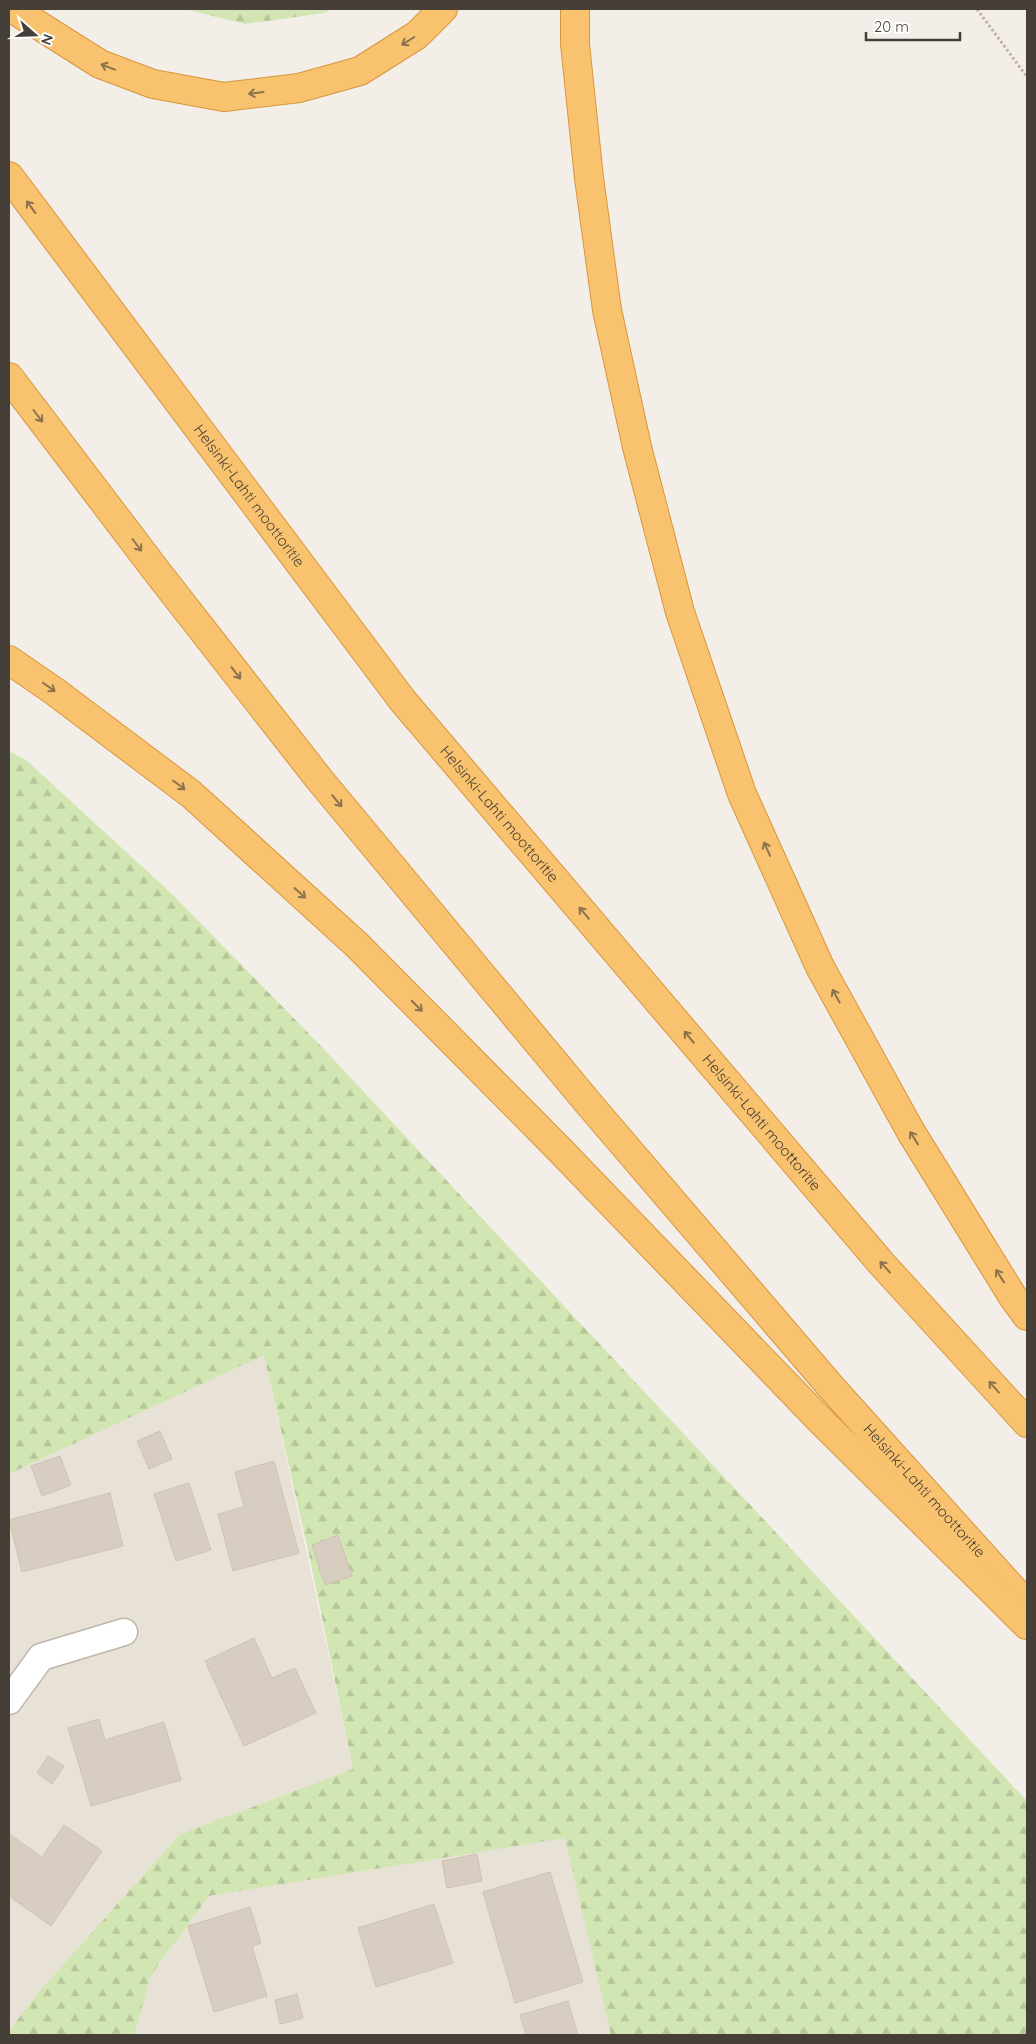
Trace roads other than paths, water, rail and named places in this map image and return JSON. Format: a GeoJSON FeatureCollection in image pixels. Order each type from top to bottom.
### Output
{"type":"FeatureCollection","features":[{"type":"Feature","properties":{"kind":"highway"},"geometry":{"type":"LineString","coordinates":[[13,9],[100,64],[153,84],[224,96],[299,88],[360,71],[417,36],[444,9]]}},
{"type":"Feature","properties":{"kind":"highway"},"geometry":{"type":"LineString","coordinates":[[575,9],[575,44],[587,159],[607,310],[636,446],[680,612],[742,794],[820,968],[910,1132],[1013,1297],[1027,1316]]}},
{"type":"Feature","properties":{"kind":"highway","name":"Helsinki-Lahti moottoritie"},"geometry":{"type":"LineString","coordinates":[[9,176],[403,701],[881,1263],[1027,1423]]}},
{"type":"Feature","properties":{"kind":"highway","name":"Helsinki-Lahti moottoritie"},"geometry":{"type":"LineString","coordinates":[[9,377],[164,581],[319,779],[583,1096],[824,1379],[1027,1605]]}},
{"type":"Feature","properties":{"kind":"highway"},"geometry":{"type":"LineString","coordinates":[[9,660],[54,691],[191,794],[357,945],[557,1146],[821,1421],[1027,1625]]}},
{"type":"Feature","properties":{"kind":"street"},"geometry":{"type":"LineString","coordinates":[[9,1701],[41,1657],[124,1632]]}}]}
